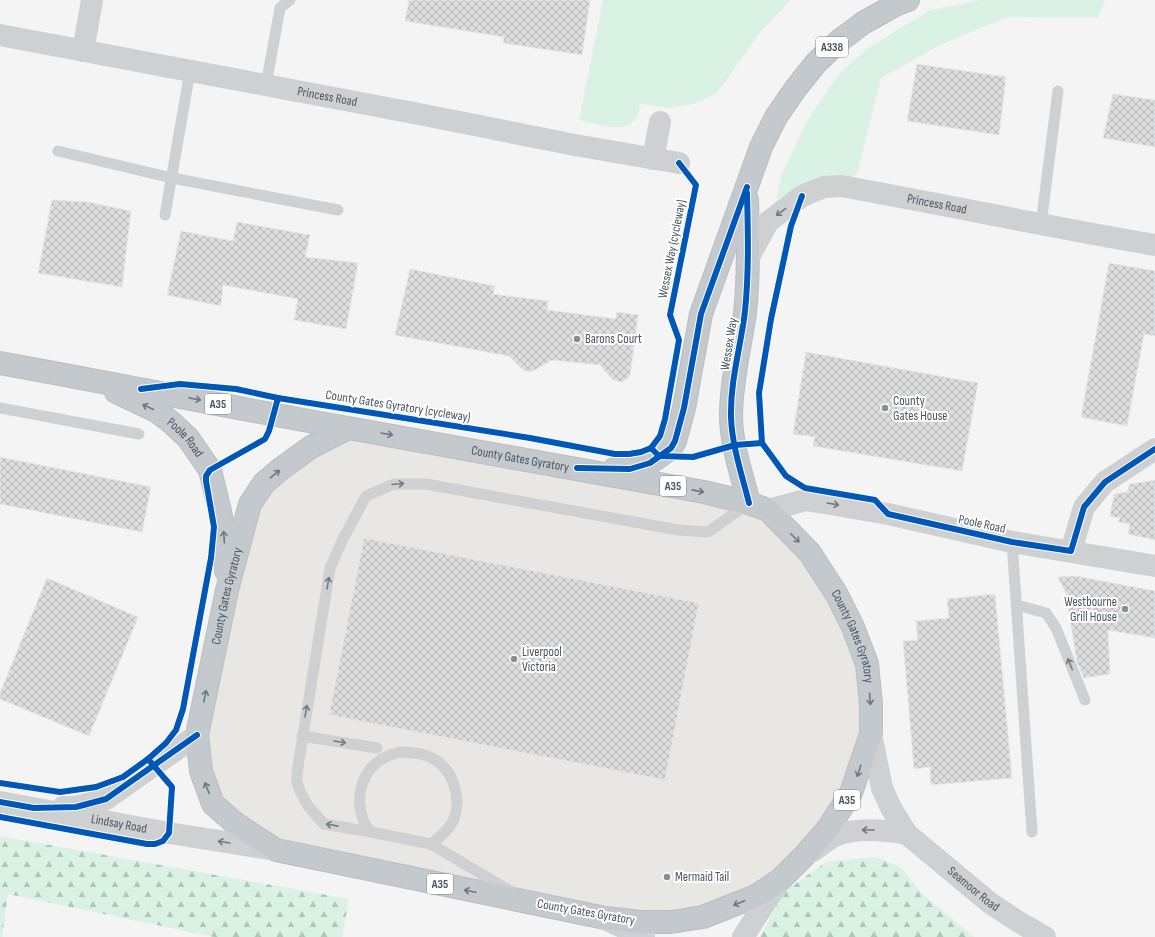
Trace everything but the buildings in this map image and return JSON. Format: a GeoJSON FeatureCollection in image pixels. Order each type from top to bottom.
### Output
{"type":"FeatureCollection","features":[{"type":"Feature","properties":{"kind":"highway","name":"Wessex Way"},"geometry":{"type":"LineString","coordinates":[[758,507],[738,459],[731,417],[734,385],[745,312],[749,257],[747,187],[761,147],[776,117],[816,63],[839,41],[863,23],[897,4],[908,0]]}},
{"type":"Feature","properties":{"kind":"highway","name":"A338"},"geometry":{"type":"LineString","coordinates":[[577,468],[630,469],[650,463],[671,448],[680,427],[701,314],[747,187]]}},
{"type":"Feature","properties":{"kind":"highway","name":"Poole Road"},"geometry":{"type":"LineString","coordinates":[[0,363],[348,428]]}},
{"type":"Feature","properties":{"kind":"highway","name":"Poole Road"},"geometry":{"type":"LineString","coordinates":[[88,379],[158,412],[188,438],[210,470],[217,495],[224,531],[227,590]]}},
{"type":"Feature","properties":{"kind":"highway","name":"County Gates Gyratory"},"geometry":{"type":"LineString","coordinates":[[348,428],[577,468],[704,492],[758,507],[810,553],[837,595],[853,627],[867,664],[871,704],[871,734],[852,794],[826,830],[804,856],[780,880],[756,896],[703,917],[671,922],[640,922],[604,918],[276,850],[236,824],[213,804],[201,771],[197,735],[227,590],[250,504],[264,483],[311,447],[348,428]]}},
{"type":"Feature","properties":{"kind":"main road"},"geometry":{"type":"LineString","coordinates":[[743,937],[780,880]]}},
{"type":"Feature","properties":{"kind":"main road"},"geometry":{"type":"LineString","coordinates":[[604,918],[644,937]]}},
{"type":"Feature","properties":{"kind":"street"},"geometry":{"type":"LineString","coordinates":[[83,51],[92,0]]}},
{"type":"Feature","properties":{"kind":"street","name":"Princess Road"},"geometry":{"type":"LineString","coordinates":[[0,35],[679,163]]}},
{"type":"Feature","properties":{"kind":"street"},"geometry":{"type":"LineString","coordinates":[[653,159],[660,122]]}},
{"type":"Feature","properties":{"kind":"street","name":"Princess Road"},"geometry":{"type":"LineString","coordinates":[[749,257],[768,222],[802,196],[824,187],[841,186],[1155,245]]}},
{"type":"Feature","properties":{"kind":"street"},"geometry":{"type":"LineString","coordinates":[[1071,551],[1084,507],[1105,482],[1155,448]]}},
{"type":"Feature","properties":{"kind":"street","name":"Poole Road"},"geometry":{"type":"LineString","coordinates":[[758,507],[806,500],[888,514],[1012,542],[1155,566]]}},
{"type":"Feature","properties":{"kind":"street","name":"Seamoor Road"},"geometry":{"type":"LineString","coordinates":[[871,734],[882,788],[891,808],[907,834],[990,903],[1046,937]]}},
{"type":"Feature","properties":{"kind":"street","name":"Lindsay Road"},"geometry":{"type":"LineString","coordinates":[[34,808],[76,807],[106,799],[197,735]]}},
{"type":"Feature","properties":{"kind":"street","name":"Lindsay Road"},"geometry":{"type":"LineString","coordinates":[[0,802],[169,834],[276,850]]}},
{"type":"Feature","properties":{"kind":"street"},"geometry":{"type":"LineString","coordinates":[[804,856],[835,836],[861,830],[883,830],[907,834]]}},
{"type":"Feature","properties":{"kind":"lane"},"geometry":{"type":"LineString","coordinates":[[266,85],[280,8],[290,0]]}},
{"type":"Feature","properties":{"kind":"lane"},"geometry":{"type":"LineString","coordinates":[[165,216],[190,71]]}},
{"type":"Feature","properties":{"kind":"lane"},"geometry":{"type":"LineString","coordinates":[[1041,224],[1058,91]]}},
{"type":"Feature","properties":{"kind":"lane"},"geometry":{"type":"LineString","coordinates":[[58,151],[172,178],[338,210]]}},
{"type":"Feature","properties":{"kind":"lane"},"geometry":{"type":"LineString","coordinates":[[0,408],[139,434]]}},
{"type":"Feature","properties":{"kind":"lane"},"geometry":{"type":"LineString","coordinates":[[530,903],[431,844],[324,824],[308,806],[300,791],[297,773],[330,568],[346,532],[366,496],[394,484],[426,484],[678,530],[708,532],[758,507]]}},
{"type":"Feature","properties":{"kind":"lane"},"geometry":{"type":"LineString","coordinates":[[1012,542],[1032,832]]}},
{"type":"Feature","properties":{"kind":"lane"},"geometry":{"type":"LineString","coordinates":[[1017,605],[1046,613],[1056,628],[1085,700]]}},
{"type":"Feature","properties":{"kind":"lane"},"geometry":{"type":"LineString","coordinates":[[302,736],[377,748]]}},
{"type":"Feature","properties":{"kind":"lane"},"geometry":{"type":"LineString","coordinates":[[371,832],[363,820],[359,806],[360,791],[364,777],[373,766],[385,757],[401,752],[418,753],[434,759],[447,770],[455,785],[457,802],[454,819],[444,833],[431,844]]}},
{"type":"Feature","properties":{"kind":"shaded area"},"geometry":{"type":"Polygon","coordinates":[[[348,428],[749,503],[837,595],[871,704],[851,793],[780,880],[671,922],[276,850],[236,824],[201,771],[250,504],[348,428]]]}},
{"type":"Feature","properties":{"kind":"green space"},"geometry":{"type":"Polygon","coordinates":[[[603,0],[791,0],[761,31],[717,93],[694,104],[671,108],[640,104],[634,121],[623,127],[615,127],[579,120],[603,0]]]}},
{"type":"Feature","properties":{"kind":"green space"},"geometry":{"type":"Polygon","coordinates":[[[982,0],[1105,0],[1098,18],[1008,17],[942,44],[881,78],[857,174],[850,178],[800,186],[776,200],[782,174],[807,121],[842,71],[868,48],[930,10],[982,0]]]}},
{"type":"Feature","properties":{"kind":"green space"},"geometry":{"type":"Polygon","coordinates":[[[0,836],[349,899],[342,937],[214,937],[8,894],[2,937],[0,937],[0,836]]]}},
{"type":"Feature","properties":{"kind":"green space"},"geometry":{"type":"Polygon","coordinates":[[[875,857],[901,867],[920,892],[974,937],[760,937],[785,891],[826,862],[875,857]]]}},
{"type":"Feature","properties":{"kind":"cycle path","name":"Wessex Way (cycleway)"},"geometry":{"type":"LineString","coordinates":[[651,448],[660,436],[665,419],[679,340],[670,315],[696,185],[679,163]]}},
{"type":"Feature","properties":{"kind":"cycle path"},"geometry":{"type":"LineString","coordinates":[[577,468],[630,469],[650,463],[671,448],[675,441],[684,408],[701,314],[747,187]]}},
{"type":"Feature","properties":{"kind":"cycle path"},"geometry":{"type":"LineString","coordinates":[[747,193],[748,252],[745,311],[732,390],[731,417],[735,450],[749,503]]}},
{"type":"Feature","properties":{"kind":"cycle path"},"geometry":{"type":"LineString","coordinates":[[762,443],[759,393],[771,319],[791,226],[802,196]]}},
{"type":"Feature","properties":{"kind":"cycle path","name":"County Gates Gyratory (cycleway)"},"geometry":{"type":"LineString","coordinates":[[141,389],[180,384],[236,389],[278,398],[530,438],[615,454],[629,454],[641,452],[651,448]]}},
{"type":"Feature","properties":{"kind":"cycle path"},"geometry":{"type":"LineString","coordinates":[[0,783],[60,792],[96,787],[123,777],[148,759],[166,743],[176,730],[183,709],[211,558],[214,527],[206,476],[210,470],[265,439],[269,431],[278,398]]}},
{"type":"Feature","properties":{"kind":"cycle path"},"geometry":{"type":"LineString","coordinates":[[651,448],[659,456],[693,457],[735,445],[762,443],[786,476],[805,488],[875,500],[888,514],[1012,542],[1071,551],[1084,507],[1105,482],[1155,449]]}},
{"type":"Feature","properties":{"kind":"cycle path"},"geometry":{"type":"LineString","coordinates":[[0,802],[34,808],[76,807],[106,799],[197,735]]}},
{"type":"Feature","properties":{"kind":"cycle path"},"geometry":{"type":"LineString","coordinates":[[0,817],[147,844],[155,844],[163,841],[169,833],[172,787],[148,759]]}},
{"type":"Feature","properties":{"kind":"place","name":"Barons Court"},"geometry":{"type":"Point","coordinates":[577,339]}},
{"type":"Feature","properties":{"kind":"place","name":"County Gates House"},"geometry":{"type":"Point","coordinates":[885,408]}},
{"type":"Feature","properties":{"kind":"place","name":"Westbourne Grill House"},"geometry":{"type":"Point","coordinates":[1125,609]}},
{"type":"Feature","properties":{"kind":"place","name":"Liverpool Victoria"},"geometry":{"type":"Point","coordinates":[514,659]}},
{"type":"Feature","properties":{"kind":"place","name":"Mermaid Tail"},"geometry":{"type":"Point","coordinates":[667,877]}}]}
